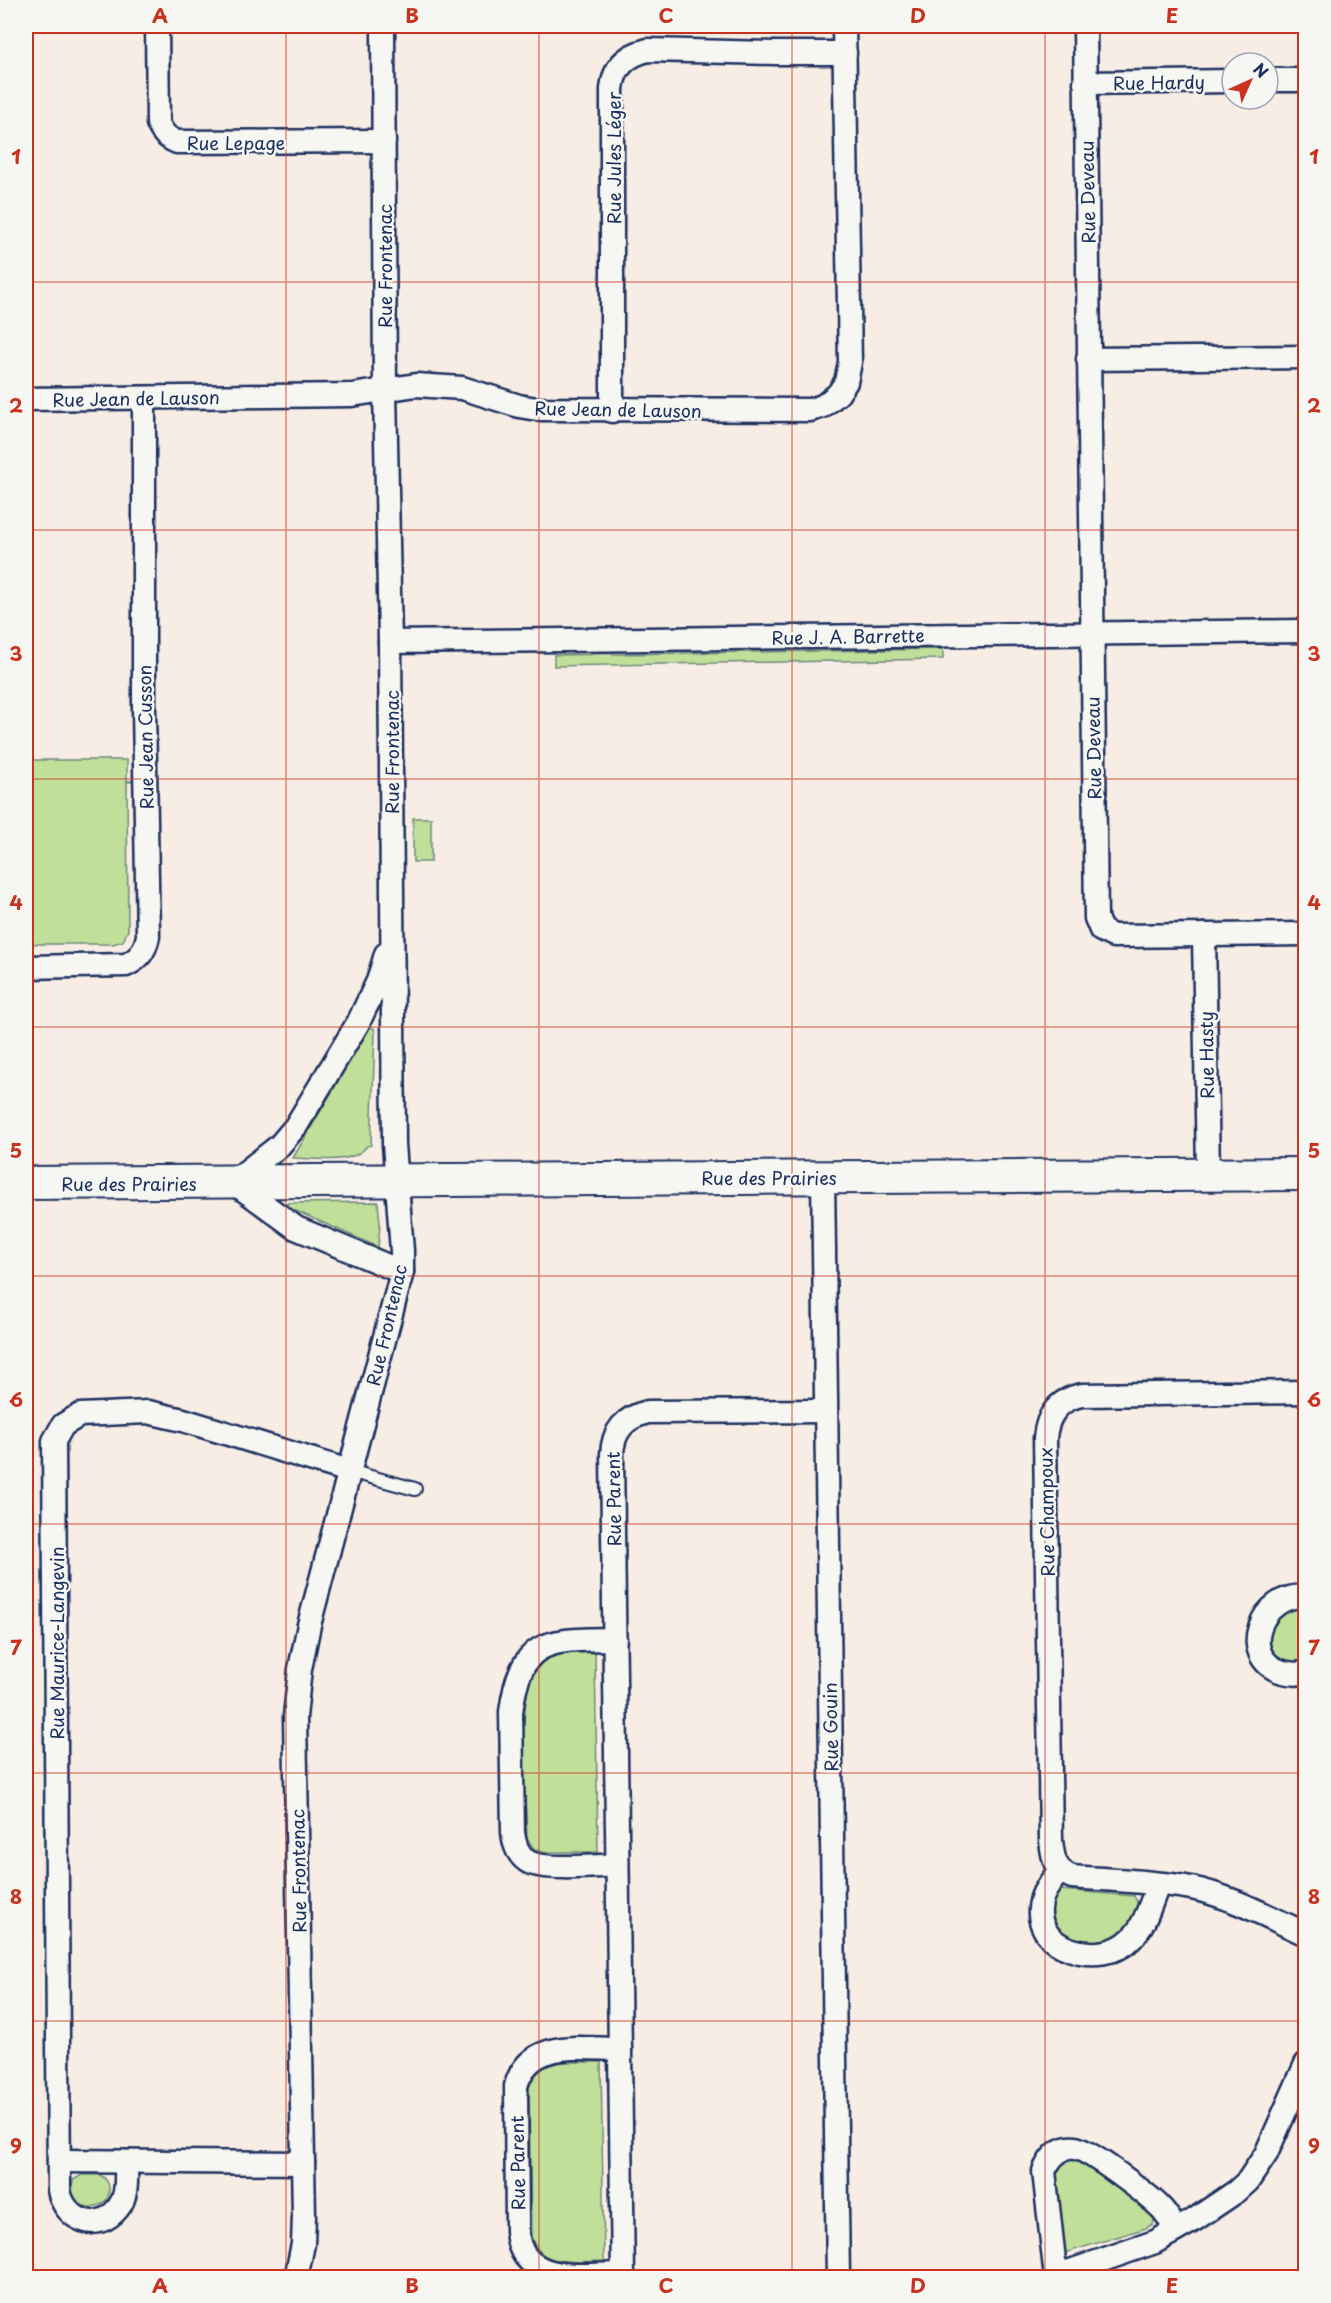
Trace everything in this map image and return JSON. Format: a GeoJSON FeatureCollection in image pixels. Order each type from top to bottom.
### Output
{"type":"FeatureCollection","features":[{"type":"Feature","properties":{"kind":"main road","name":"Rue des Prairies"},"geometry":{"type":"LineString","coordinates":[[26,1183],[1305,1174]]}},
{"type":"Feature","properties":{"kind":"street","name":"Rue Lepage"},"geometry":{"type":"LineString","coordinates":[[157,26],[158,123],[171,140],[177,142],[384,141]]}},
{"type":"Feature","properties":{"kind":"street","name":"Rue Frontenac"},"geometry":{"type":"LineString","coordinates":[[296,2277],[303,2244],[295,1717],[300,1669],[309,1625],[402,1272],[394,1144],[383,26]]}},
{"type":"Feature","properties":{"kind":"street","name":"Rue Jean de Lauson"},"geometry":{"type":"LineString","coordinates":[[26,399],[352,395],[416,385],[443,386],[471,391],[519,406],[537,409],[810,410],[828,403],[842,388],[848,376],[850,362],[844,26]]}},
{"type":"Feature","properties":{"kind":"street","name":"Rue Deveau"},"geometry":{"type":"LineString","coordinates":[[1084,26],[1096,918],[1101,930],[1113,936],[1305,934]]}},
{"type":"Feature","properties":{"kind":"street","name":"Rue Jules Léger"},"geometry":{"type":"LineString","coordinates":[[612,411],[612,88],[615,72],[632,56],[648,50],[776,54],[844,53]]}},
{"type":"Feature","properties":{"kind":"street"},"geometry":{"type":"LineString","coordinates":[[1280,80],[1305,80]]}},
{"type":"Feature","properties":{"kind":"street","name":"Rue Hardy"},"geometry":{"type":"LineString","coordinates":[[1085,83],[1220,81]]}},
{"type":"Feature","properties":{"kind":"street"},"geometry":{"type":"LineString","coordinates":[[1088,359],[1305,357]]}},
{"type":"Feature","properties":{"kind":"street","name":"Rue Jean Cusson"},"geometry":{"type":"LineString","coordinates":[[26,967],[126,965],[138,958],[146,946],[144,398]]}},
{"type":"Feature","properties":{"kind":"street","name":"Rue J. A. Barrette"},"geometry":{"type":"LineString","coordinates":[[390,642],[1305,632]]}},
{"type":"Feature","properties":{"kind":"street"},"geometry":{"type":"LineString","coordinates":[[392,932],[384,964],[369,1000],[296,1126],[279,1146],[233,1182],[296,1228],[402,1272]]}},
{"type":"Feature","properties":{"kind":"street","name":"Rue Hasty"},"geometry":{"type":"LineString","coordinates":[[1204,936],[1208,1174]]}},
{"type":"Feature","properties":{"kind":"street","name":"Rue Gouin"},"geometry":{"type":"LineString","coordinates":[[823,1177],[838,2277]]}},
{"type":"Feature","properties":{"kind":"street","name":"Rue Champoux"},"geometry":{"type":"LineString","coordinates":[[1059,1870],[1053,1859],[1052,1840],[1045,1438],[1048,1419],[1059,1404],[1082,1395],[1305,1392]]}},
{"type":"Feature","properties":{"kind":"street","name":"Rue Parent"},"geometry":{"type":"LineString","coordinates":[[620,2049],[549,2051],[534,2058],[522,2070],[516,2086],[517,2231],[524,2255],[538,2269],[548,2273],[623,2276],[613,1443],[618,1429],[628,1420],[648,1412],[825,1411]]}},
{"type":"Feature","properties":{"kind":"street","name":"Rue Maurice-Langevin"},"geometry":{"type":"LineString","coordinates":[[126,2163],[125,2190],[118,2208],[111,2216],[91,2222],[81,2220],[65,2208],[59,2190],[54,1448],[58,1432],[71,1418],[80,1415],[148,1412],[183,1420],[350,1471]]}},
{"type":"Feature","properties":{"kind":"street"},"geometry":{"type":"LineString","coordinates":[[1305,1597],[1289,1598],[1269,1611],[1258,1631],[1261,1654],[1268,1664],[1278,1671],[1289,1674],[1305,1672]]}},
{"type":"Feature","properties":{"kind":"street"},"geometry":{"type":"LineString","coordinates":[[615,1639],[560,1640],[539,1649],[528,1660],[519,1677],[511,1712],[513,1832],[520,1855],[526,1861],[538,1866],[617,1865]]}},
{"type":"Feature","properties":{"kind":"street"},"geometry":{"type":"LineString","coordinates":[[1158,1885],[1136,1933],[1114,1950],[1073,1950],[1058,1944],[1044,1929],[1040,1904],[1043,1894],[1059,1870],[1072,1876],[1192,1888],[1229,1899],[1305,1934]]}},
{"type":"Feature","properties":{"kind":"street"},"geometry":{"type":"LineString","coordinates":[[1176,2230],[1160,2207],[1100,2161],[1076,2148],[1065,2148],[1055,2153],[1048,2161],[1044,2171],[1056,2277],[1146,2246],[1176,2230],[1237,2191],[1248,2181],[1266,2154],[1303,2074]]}},
{"type":"Feature","properties":{"kind":"street"},"geometry":{"type":"LineString","coordinates":[[60,2161],[303,2163]]}},
{"type":"Feature","properties":{"kind":"lane"},"geometry":{"type":"LineString","coordinates":[[350,1471],[415,1489]]}},
{"type":"Feature","properties":{"kind":"green space"},"geometry":{"type":"Polygon","coordinates":[[[943,649],[943,659],[554,666],[554,655],[943,649]]]}},
{"type":"Feature","properties":{"kind":"green space"},"geometry":{"type":"Polygon","coordinates":[[[26,760],[127,760],[127,781],[145,781],[127,782],[128,930],[123,941],[113,944],[26,944],[26,760]]]}},
{"type":"Feature","properties":{"kind":"green space"},"geometry":{"type":"Polygon","coordinates":[[[413,818],[431,818],[431,862],[413,862],[413,818]]]}},
{"type":"Feature","properties":{"kind":"green space"},"geometry":{"type":"Polygon","coordinates":[[[370,1027],[374,1028],[375,1032],[371,1145],[343,1159],[293,1158],[370,1027]]]}},
{"type":"Feature","properties":{"kind":"green space"},"geometry":{"type":"Polygon","coordinates":[[[378,1202],[380,1224],[378,1247],[286,1205],[288,1203],[378,1202]]]}},
{"type":"Feature","properties":{"kind":"green space"},"geometry":{"type":"Polygon","coordinates":[[[1305,1608],[1305,1661],[1293,1664],[1284,1662],[1271,1648],[1269,1637],[1271,1627],[1276,1617],[1286,1610],[1305,1608]]]}},
{"type":"Feature","properties":{"kind":"green space"},"geometry":{"type":"Polygon","coordinates":[[[560,1652],[595,1653],[598,1852],[543,1852],[534,1849],[527,1838],[523,1746],[527,1696],[532,1676],[540,1662],[560,1652]]]}},
{"type":"Feature","properties":{"kind":"green space"},"geometry":{"type":"Polygon","coordinates":[[[1061,1890],[1134,1896],[1138,1904],[1128,1926],[1118,1935],[1094,1941],[1082,1940],[1059,1931],[1053,1923],[1051,1905],[1055,1893],[1061,1890]]]}},
{"type":"Feature","properties":{"kind":"green space"},"geometry":{"type":"Polygon","coordinates":[[[571,2062],[601,2062],[604,2261],[571,2262],[551,2258],[542,2254],[531,2236],[529,2088],[535,2075],[545,2067],[571,2062]]]}},
{"type":"Feature","properties":{"kind":"green space"},"geometry":{"type":"Polygon","coordinates":[[[1070,2158],[1081,2160],[1150,2211],[1155,2217],[1153,2224],[1065,2253],[1062,2250],[1054,2170],[1056,2165],[1070,2158]]]}},
{"type":"Feature","properties":{"kind":"green space"},"geometry":{"type":"Polygon","coordinates":[[[82,2175],[99,2175],[109,2185],[107,2199],[93,2207],[78,2204],[72,2196],[73,2180],[82,2175]]]}}]}
